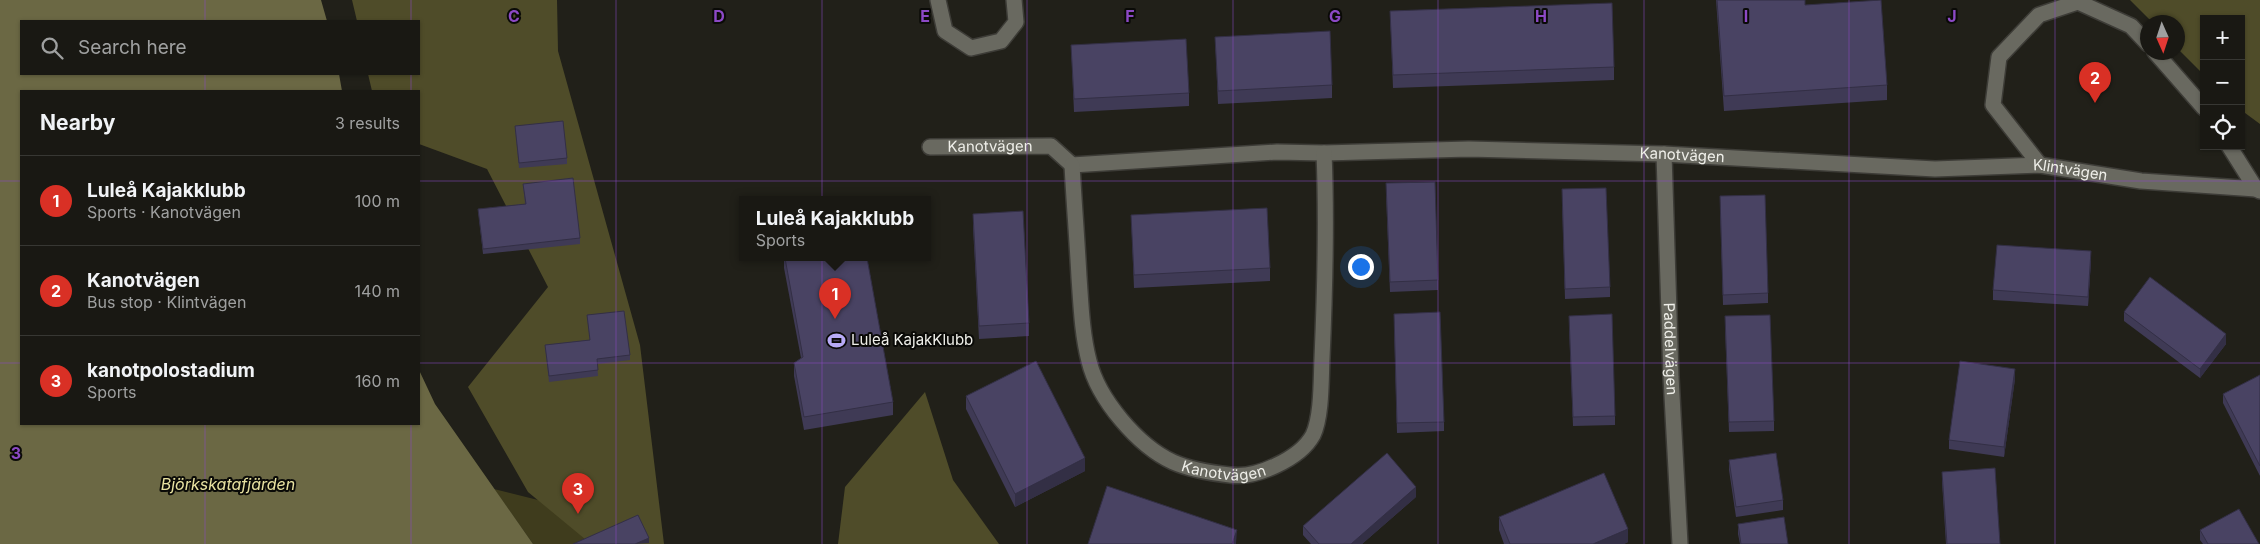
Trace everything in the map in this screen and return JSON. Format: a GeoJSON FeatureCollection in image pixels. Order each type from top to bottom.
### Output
{"type":"FeatureCollection","features":[{"type":"Feature","properties":{"kind":"street"},"geometry":{"type":"LineString","coordinates":[[938,0],[945,31],[972,48],[1001,41],[1016,22],[1014,0]]}},
{"type":"Feature","properties":{"kind":"street","name":"Klintvägen"},"geometry":{"type":"LineString","coordinates":[[2140,36],[2131,26],[2078,2],[2039,15],[1999,57],[1993,105],[2040,166],[2141,181],[2258,190]]}},
{"type":"Feature","properties":{"kind":"street"},"geometry":{"type":"LineString","coordinates":[[2162,60],[2201,105]]}},
{"type":"Feature","properties":{"kind":"street","name":"Kanotvägen"},"geometry":{"type":"LineString","coordinates":[[930,147],[1051,146],[1072,165],[1082,317],[1089,363],[1108,403],[1139,440],[1173,462],[1206,473],[1240,477],[1274,466],[1293,457],[1312,435],[1319,405],[1326,276],[1327,210],[1324,153]]}},
{"type":"Feature","properties":{"kind":"street","name":"Kanotvägen"},"geometry":{"type":"LineString","coordinates":[[1072,165],[1277,152],[1324,153],[1469,149],[1664,154],[1935,169],[2040,166]]}},
{"type":"Feature","properties":{"kind":"street","name":"Klintvägen"},"geometry":{"type":"LineString","coordinates":[[2231,150],[2258,190]]}},
{"type":"Feature","properties":{"kind":"street","name":"Paddelvägen"},"geometry":{"type":"LineString","coordinates":[[1664,154],[1671,377],[1680,544]]}},
{"type":"Feature","properties":{"kind":"shaded area"},"geometry":{"type":"Polygon","coordinates":[[[352,0],[557,0],[558,51],[640,345],[664,544],[591,544],[528,492],[468,387],[548,287],[487,169],[420,144],[420,90],[372,90],[368,75],[420,75],[420,20],[357,20],[352,0]]]}},
{"type":"Feature","properties":{"kind":"shaded area"},"geometry":{"type":"Polygon","coordinates":[[[2130,0],[2260,0],[2260,124],[2245,113],[2245,15],[2200,15],[2200,71],[2185,56],[2185,15],[2145,15],[2130,0]]]}},
{"type":"Feature","properties":{"kind":"shaded area"},"geometry":{"type":"Polygon","coordinates":[[[925,392],[953,480],[999,544],[838,544],[845,487],[925,392]]]}},
{"type":"Feature","properties":{"kind":"shaded area"},"geometry":{"type":"Polygon","coordinates":[[[494,489],[566,507],[595,544],[533,544],[494,489]]]}},
{"type":"Feature","properties":{"kind":"water","name":"Björkskatafjärden"},"geometry":{"type":"Polygon","coordinates":[[[0,0],[321,0],[327,20],[20,20],[20,75],[339,75],[342,90],[20,90],[20,425],[420,425],[420,372],[435,404],[533,544],[0,544],[0,0]]]}},
{"type":"Feature","properties":{"kind":"building"},"geometry":{"type":"Polygon","coordinates":[[[1717,0],[1805,0],[1805,5],[1881,0],[1887,85],[1724,96],[1717,0]]]}},
{"type":"Feature","properties":{"kind":"building"},"geometry":{"type":"Polygon","coordinates":[[[1612,3],[1614,67],[1393,75],[1390,11],[1612,3]]]}},
{"type":"Feature","properties":{"kind":"building"},"geometry":{"type":"Polygon","coordinates":[[[1330,31],[1332,85],[1218,91],[1215,37],[1330,31]]]}},
{"type":"Feature","properties":{"kind":"building"},"geometry":{"type":"Polygon","coordinates":[[[1186,39],[1189,93],[1074,99],[1071,45],[1186,39]]]}},
{"type":"Feature","properties":{"kind":"building"},"geometry":{"type":"Polygon","coordinates":[[[563,121],[567,158],[519,163],[515,126],[563,121]]]}},
{"type":"Feature","properties":{"kind":"building"},"geometry":{"type":"Polygon","coordinates":[[[573,178],[580,238],[483,249],[478,209],[526,204],[523,184],[573,178]]]}},
{"type":"Feature","properties":{"kind":"building"},"geometry":{"type":"Polygon","coordinates":[[[1435,182],[1438,280],[1390,282],[1386,183],[1435,182]]]}},
{"type":"Feature","properties":{"kind":"building"},"geometry":{"type":"Polygon","coordinates":[[[1606,188],[1610,287],[1565,289],[1562,189],[1606,188]]]}},
{"type":"Feature","properties":{"kind":"building"},"geometry":{"type":"Polygon","coordinates":[[[1765,195],[1768,293],[1723,295],[1720,196],[1765,195]]]}},
{"type":"Feature","properties":{"kind":"building"},"geometry":{"type":"Polygon","coordinates":[[[1267,208],[1270,268],[1134,275],[1131,215],[1267,208]]]}},
{"type":"Feature","properties":{"kind":"building"},"geometry":{"type":"Polygon","coordinates":[[[1023,211],[1029,323],[979,326],[973,214],[1023,211]]]}},
{"type":"Feature","properties":{"kind":"building"},"geometry":{"type":"Polygon","coordinates":[[[1997,245],[2091,251],[2088,297],[1993,290],[1997,245]]]}},
{"type":"Feature","properties":{"kind":"building","name":"Luleå KajakKlubb"},"geometry":{"type":"Polygon","coordinates":[[[786,261],[868,261],[893,402],[804,417],[794,363],[803,357],[786,261]]]}},
{"type":"Feature","properties":{"kind":"building"},"geometry":{"type":"Polygon","coordinates":[[[2150,277],[2226,334],[2200,369],[2124,312],[2150,277]]]}},
{"type":"Feature","properties":{"kind":"building"},"geometry":{"type":"Polygon","coordinates":[[[624,311],[630,355],[597,359],[598,370],[549,376],[545,345],[590,340],[587,315],[624,311]]]}},
{"type":"Feature","properties":{"kind":"building"},"geometry":{"type":"Polygon","coordinates":[[[1440,312],[1444,422],[1397,423],[1394,314],[1440,312]]]}},
{"type":"Feature","properties":{"kind":"building"},"geometry":{"type":"Polygon","coordinates":[[[1612,314],[1615,416],[1573,417],[1569,316],[1612,314]]]}},
{"type":"Feature","properties":{"kind":"building"},"geometry":{"type":"Polygon","coordinates":[[[1770,315],[1774,421],[1729,422],[1725,316],[1770,315]]]}},
{"type":"Feature","properties":{"kind":"building"},"geometry":{"type":"Polygon","coordinates":[[[1036,361],[1085,458],[1015,494],[966,396],[1036,361]]]}},
{"type":"Feature","properties":{"kind":"building"},"geometry":{"type":"Polygon","coordinates":[[[1960,361],[2015,369],[2004,447],[1949,440],[1960,361]]]}},
{"type":"Feature","properties":{"kind":"building"},"geometry":{"type":"Polygon","coordinates":[[[2260,375],[2260,466],[2223,394],[2260,375]]]}},
{"type":"Feature","properties":{"kind":"building"},"geometry":{"type":"Polygon","coordinates":[[[1387,453],[1416,487],[1351,544],[1319,544],[1303,526],[1387,453]]]}},
{"type":"Feature","properties":{"kind":"building"},"geometry":{"type":"Polygon","coordinates":[[[1776,453],[1783,500],[1736,507],[1729,460],[1776,453]]]}},
{"type":"Feature","properties":{"kind":"building"},"geometry":{"type":"Polygon","coordinates":[[[1995,468],[2000,544],[1947,544],[1942,472],[1995,468]]]}},
{"type":"Feature","properties":{"kind":"building"},"geometry":{"type":"Polygon","coordinates":[[[1604,473],[1628,529],[1593,544],[1510,544],[1499,517],[1604,473]]]}},
{"type":"Feature","properties":{"kind":"building"},"geometry":{"type":"Polygon","coordinates":[[[1107,486],[1237,530],[1232,544],[1088,544],[1107,486]]]}},
{"type":"Feature","properties":{"kind":"building"},"geometry":{"type":"Polygon","coordinates":[[[2239,509],[2259,544],[2208,544],[2200,530],[2239,509]]]}},
{"type":"Feature","properties":{"kind":"building"},"geometry":{"type":"Polygon","coordinates":[[[638,515],[649,538],[635,544],[573,544],[638,515]]]}},
{"type":"Feature","properties":{"kind":"building"},"geometry":{"type":"Polygon","coordinates":[[[1784,517],[1788,544],[1741,544],[1738,524],[1784,517]]]}},
{"type":"Feature","properties":{"kind":"place","name":"Kanotvägen"},"geometry":{"type":"Point","coordinates":[2095,103]}},
{"type":"Feature","properties":{"kind":"place","name":"Luleå Kajakklubb"},"geometry":{"type":"Point","coordinates":[835,319]}},
{"type":"Feature","properties":{"kind":"place","name":"Luleå KajakKlubb"},"geometry":{"type":"Point","coordinates":[837,340]}},
{"type":"Feature","properties":{"kind":"place","name":"kanotpolostadium"},"geometry":{"type":"Point","coordinates":[578,514]}}]}
